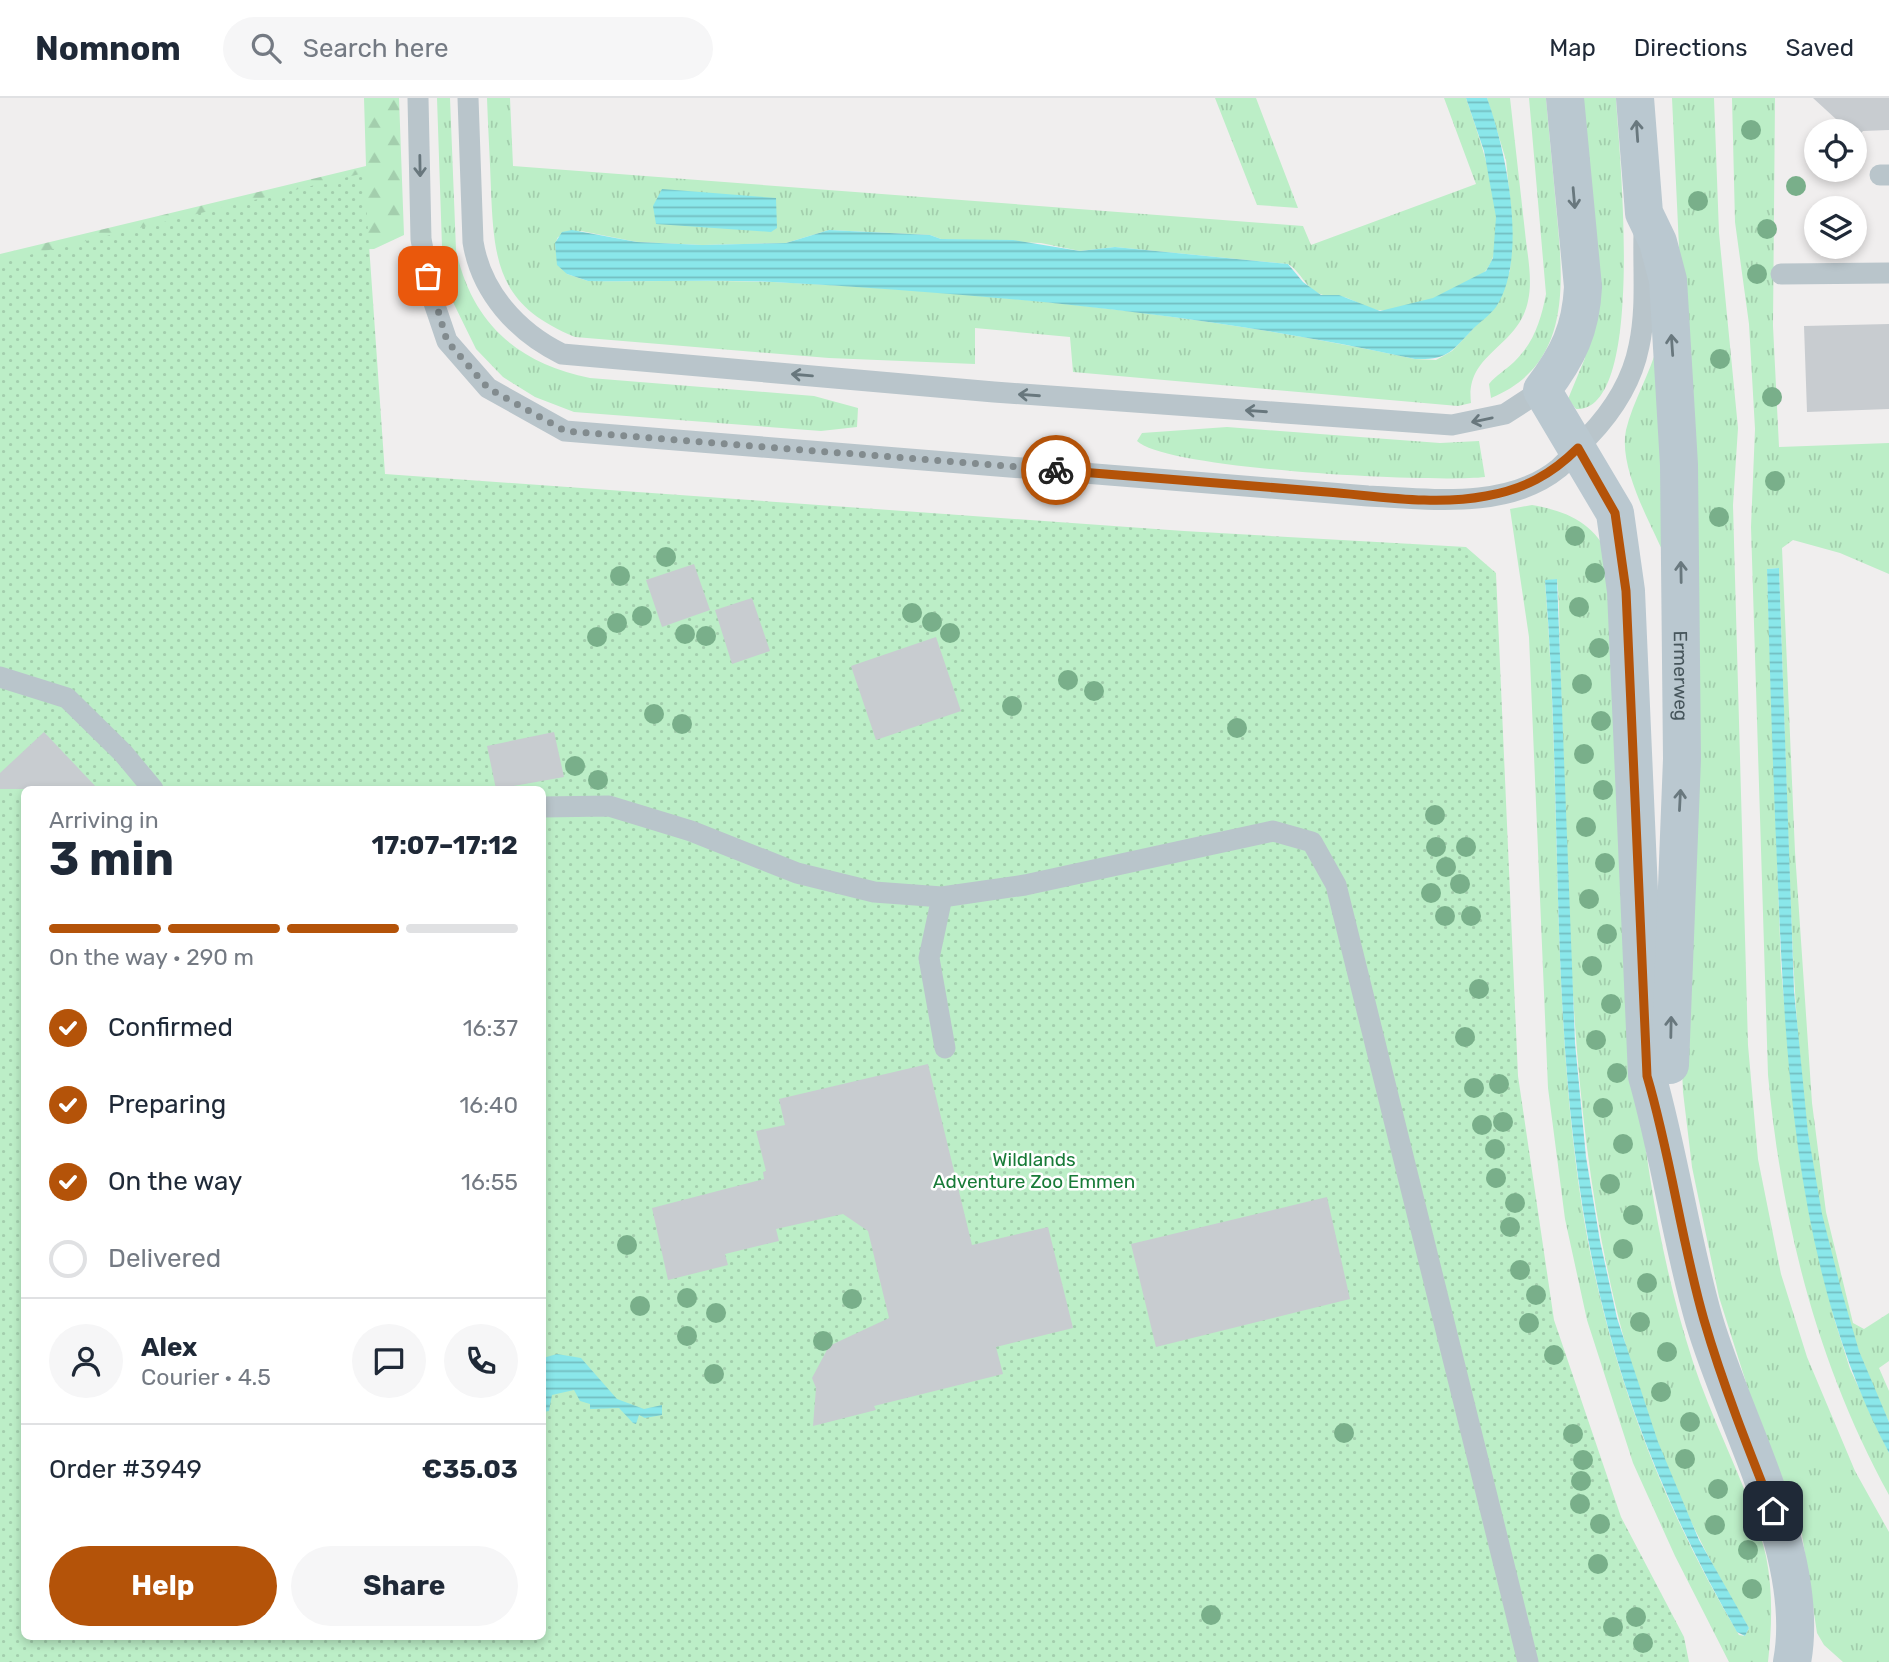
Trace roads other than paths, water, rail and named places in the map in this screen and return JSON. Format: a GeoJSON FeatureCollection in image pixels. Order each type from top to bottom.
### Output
{"type":"FeatureCollection","features":[{"type":"Feature","properties":{"kind":"street"},"geometry":{"type":"LineString","coordinates":[[1542,390],[1573,344],[1581,317],[1583,287],[1565,98]]}},
{"type":"Feature","properties":{"kind":"street","name":"Ermerweg"},"geometry":{"type":"LineString","coordinates":[[1635,98],[1644,213],[1658,242],[1668,280],[1679,465],[1682,759],[1667,1144]]}},
{"type":"Feature","properties":{"kind":"street","name":"Ermerweg"},"geometry":{"type":"LineString","coordinates":[[1542,390],[1615,513],[1626,591],[1647,1076],[1667,1144],[1704,1319],[1727,1392],[1780,1528],[1794,1612],[1792,1662]]}},
{"type":"Feature","properties":{"kind":"lane"},"geometry":{"type":"LineString","coordinates":[[418,98],[421,239],[431,294],[447,341],[488,388],[565,431],[1418,499],[1483,497],[1516,489],[1558,469],[1578,448]]}},
{"type":"Feature","properties":{"kind":"lane"},"geometry":{"type":"LineString","coordinates":[[468,98],[472,242],[476,264],[511,319],[536,341],[562,354],[994,392],[1452,425],[1506,414],[1542,390]]}},
{"type":"Feature","properties":{"kind":"lane","name":"Ermerweg"},"geometry":{"type":"LineString","coordinates":[[1578,448],[1615,406],[1639,346],[1645,298],[1644,213]]}},
{"type":"Feature","properties":{"kind":"lane"},"geometry":{"type":"LineString","coordinates":[[1781,274],[1889,272]]}},
{"type":"Feature","properties":{"kind":"lane"},"geometry":{"type":"LineString","coordinates":[[0,677],[67,698],[123,752],[151,786]]}},
{"type":"Feature","properties":{"kind":"lane"},"geometry":{"type":"LineString","coordinates":[[546,807],[609,806],[691,831],[797,873],[874,892],[942,897],[1025,885],[1273,831],[1312,842],[1336,885],[1528,1662]]}},
{"type":"Feature","properties":{"kind":"lane"},"geometry":{"type":"LineString","coordinates":[[942,897],[929,958],[946,1048]]}},
{"type":"Feature","properties":{"kind":"water"},"geometry":{"type":"Polygon","coordinates":[[[1466,98],[1487,98],[1494,120],[1511,203],[1511,261],[1506,286],[1496,307],[1454,349],[1435,358],[1415,359],[1256,329],[1096,308],[773,282],[588,281],[567,274],[557,265],[555,243],[562,232],[572,230],[637,242],[702,245],[786,243],[829,230],[930,235],[941,239],[1013,240],[1080,251],[1115,247],[1288,264],[1303,282],[1321,295],[1339,295],[1380,311],[1433,298],[1486,271],[1493,258],[1496,217],[1484,151],[1466,98]]]}},
{"type":"Feature","properties":{"kind":"water"},"geometry":{"type":"Polygon","coordinates":[[[662,189],[776,198],[777,228],[771,232],[656,224],[653,206],[662,189]]]}},
{"type":"Feature","properties":{"kind":"water"},"geometry":{"type":"Polygon","coordinates":[[[1779,568],[1794,991],[1808,1133],[1822,1214],[1841,1289],[1859,1351],[1889,1422],[1889,1453],[1858,1387],[1834,1319],[1802,1177],[1786,1031],[1773,767],[1767,569],[1779,568]]]}},
{"type":"Feature","properties":{"kind":"water"},"geometry":{"type":"Polygon","coordinates":[[[1557,579],[1575,1043],[1586,1157],[1600,1241],[1617,1318],[1658,1442],[1699,1540],[1749,1628],[1745,1636],[1737,1632],[1694,1552],[1640,1427],[1611,1340],[1583,1208],[1571,1118],[1559,939],[1551,669],[1545,580],[1557,579]]]}},
{"type":"Feature","properties":{"kind":"water"},"geometry":{"type":"Polygon","coordinates":[[[557,1354],[581,1358],[617,1399],[644,1409],[662,1405],[662,1415],[645,1418],[639,1415],[636,1424],[619,1408],[590,1409],[590,1404],[580,1401],[574,1390],[552,1395],[549,1411],[546,1412],[546,1357],[557,1354]]]}},
{"type":"Feature","properties":{"kind":"park label","name":"Wildlands Adventure Zoo Emmen"},"geometry":{"type":"Point","coordinates":[1034,1170]}}]}
